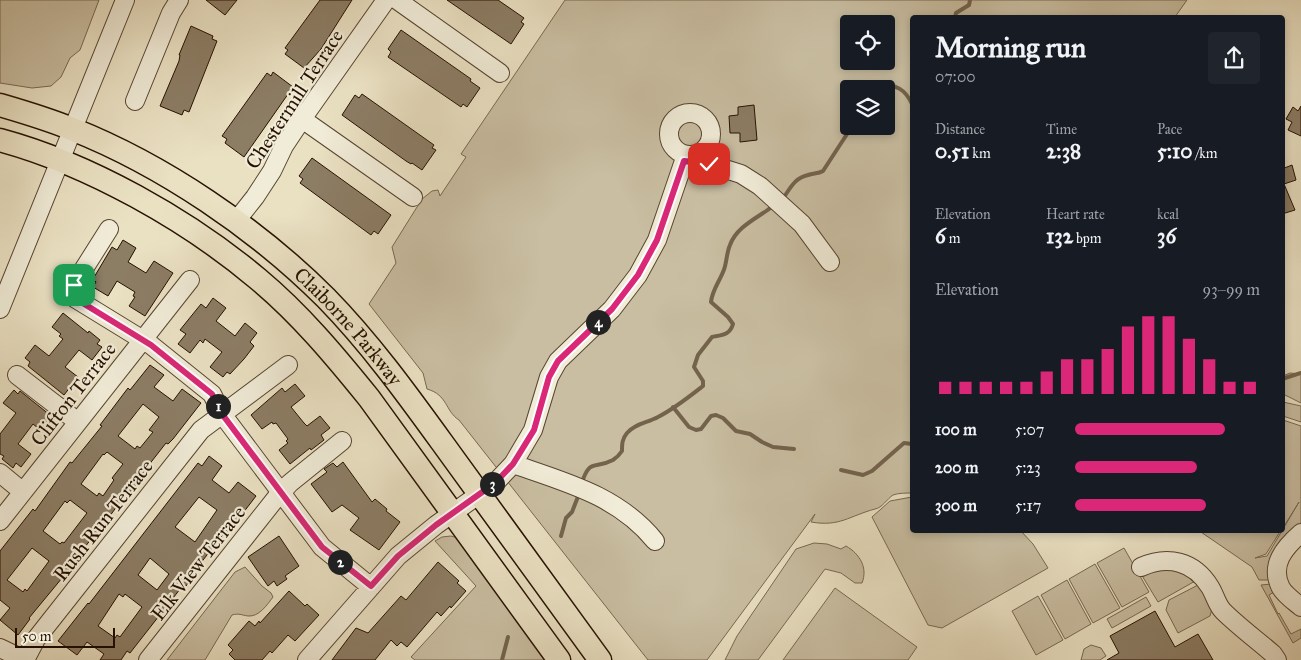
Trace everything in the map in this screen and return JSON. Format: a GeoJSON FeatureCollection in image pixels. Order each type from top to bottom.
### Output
{"type":"FeatureCollection","features":[{"type":"Feature","properties":{"kind":"main road","name":"Claiborne Parkway"},"geometry":{"type":"LineString","coordinates":[[0,105],[72,129],[144,164],[194,193],[236,221],[325,297],[359,334],[400,386],[600,660]]}},
{"type":"Feature","properties":{"kind":"main road","name":"Claiborne Parkway"},"geometry":{"type":"LineString","coordinates":[[0,140],[60,161],[100,178],[168,215],[200,235],[258,279],[294,312],[338,360],[369,398],[559,660]]}},
{"type":"Feature","properties":{"kind":"street"},"geometry":{"type":"LineString","coordinates":[[0,310],[125,0]]}},
{"type":"Feature","properties":{"kind":"street"},"geometry":{"type":"LineString","coordinates":[[135,101],[171,14],[179,0]]}},
{"type":"Feature","properties":{"kind":"street","name":"Chestermill Terrace"},"geometry":{"type":"LineString","coordinates":[[236,221],[272,171],[284,146],[302,119],[386,0]]}},
{"type":"Feature","properties":{"kind":"street"},"geometry":{"type":"LineString","coordinates":[[397,0],[500,73]]}},
{"type":"Feature","properties":{"kind":"street"},"geometry":{"type":"LineString","coordinates":[[302,119],[413,197]]}},
{"type":"Feature","properties":{"kind":"street"},"geometry":{"type":"LineString","coordinates":[[307,660],[398,556],[479,493],[495,483],[513,464],[534,430],[549,377],[558,361],[616,305],[638,275],[657,240],[685,158],[741,174],[760,186],[802,224],[830,262]]}},
{"type":"Feature","properties":{"kind":"street"},"geometry":{"type":"LineString","coordinates":[[109,229],[68,294],[142,340],[212,394],[222,414],[322,547],[371,586]]}},
{"type":"Feature","properties":{"kind":"street","name":"Clifton Terrace"},"geometry":{"type":"LineString","coordinates":[[0,521],[190,280]]}},
{"type":"Feature","properties":{"kind":"street","name":"Rush Run Terrace"},"geometry":{"type":"LineString","coordinates":[[25,660],[36,639],[201,430],[288,365]]}},
{"type":"Feature","properties":{"kind":"street"},"geometry":{"type":"LineString","coordinates":[[18,375],[78,422]]}},
{"type":"Feature","properties":{"kind":"street","name":"Elk View Terrace"},"geometry":{"type":"LineString","coordinates":[[148,660],[281,493],[290,483],[342,441]]}},
{"type":"Feature","properties":{"kind":"street"},"geometry":{"type":"LineString","coordinates":[[513,464],[582,488],[624,512],[648,532],[655,541]]}},
{"type":"Feature","properties":{"kind":"street"},"geometry":{"type":"LineString","coordinates":[[0,474],[23,492]]}},
{"type":"Feature","properties":{"kind":"street"},"geometry":{"type":"LineString","coordinates":[[1301,533],[1287,545],[1278,559],[1277,573],[1281,589],[1301,607]]}},
{"type":"Feature","properties":{"kind":"street"},"geometry":{"type":"LineString","coordinates":[[1141,567],[1152,562],[1168,561],[1192,567],[1210,586],[1222,609],[1273,654],[1276,660]]}},
{"type":"Feature","properties":{"kind":"street"},"geometry":{"type":"LineString","coordinates":[[0,648],[25,660]]}},
{"type":"Feature","properties":{"kind":"shaded area"},"geometry":{"type":"Polygon","coordinates":[[[0,0],[99,0],[80,50],[70,58],[61,77],[51,86],[32,88],[0,83],[0,0]]]}},
{"type":"Feature","properties":{"kind":"shaded area"},"geometry":{"type":"Polygon","coordinates":[[[565,0],[1187,0],[1176,15],[910,15],[910,493],[893,495],[878,508],[837,522],[811,522],[815,514],[707,660],[648,660],[454,416],[443,399],[427,389],[423,373],[369,304],[396,263],[392,247],[422,199],[432,191],[438,190],[440,196],[466,157],[461,154],[565,0]]]}},
{"type":"Feature","properties":{"kind":"shaded area"},"geometry":{"type":"Polygon","coordinates":[[[1290,373],[1301,374],[1301,403],[1285,395],[1285,375],[1290,373]]]}},
{"type":"Feature","properties":{"kind":"shaded area"},"geometry":{"type":"Polygon","coordinates":[[[1285,402],[1301,406],[1301,422],[1285,417],[1285,402]]]}},
{"type":"Feature","properties":{"kind":"shaded area"},"geometry":{"type":"Polygon","coordinates":[[[1285,421],[1301,426],[1301,528],[1272,580],[1259,580],[1252,567],[1202,533],[1279,533],[1266,554],[1255,558],[1267,556],[1281,533],[1285,533],[1285,526],[1299,502],[1285,525],[1285,421]]]}},
{"type":"Feature","properties":{"kind":"shaded area"},"geometry":{"type":"Polygon","coordinates":[[[910,497],[910,533],[1023,533],[1033,544],[1048,568],[942,628],[928,625],[872,517],[890,501],[910,497]]]}},
{"type":"Feature","properties":{"kind":"shaded area"},"geometry":{"type":"Polygon","coordinates":[[[451,536],[461,539],[551,660],[415,660],[411,657],[476,586],[435,541],[442,537],[451,536]]]}},
{"type":"Feature","properties":{"kind":"shaded area"},"geometry":{"type":"Polygon","coordinates":[[[814,543],[827,544],[841,549],[846,546],[851,549],[862,562],[864,577],[862,583],[855,583],[841,573],[825,569],[758,660],[725,660],[737,636],[796,549],[814,543]]]}},
{"type":"Feature","properties":{"kind":"shaded area"},"geometry":{"type":"Polygon","coordinates":[[[1124,548],[1149,592],[1122,607],[1097,563],[1124,548]]]}},
{"type":"Feature","properties":{"kind":"shaded area"},"geometry":{"type":"Polygon","coordinates":[[[1095,564],[1120,608],[1093,623],[1069,579],[1095,564]]]}},
{"type":"Feature","properties":{"kind":"shaded area"},"geometry":{"type":"Polygon","coordinates":[[[245,567],[273,597],[265,607],[259,613],[252,616],[232,615],[205,660],[167,660],[235,572],[245,567]]]}},
{"type":"Feature","properties":{"kind":"shaded area"},"geometry":{"type":"Polygon","coordinates":[[[1157,569],[1182,571],[1197,580],[1158,602],[1141,574],[1157,569]]]}},
{"type":"Feature","properties":{"kind":"shaded area"},"geometry":{"type":"Polygon","coordinates":[[[1067,580],[1091,624],[1065,639],[1041,595],[1067,580]]]}},
{"type":"Feature","properties":{"kind":"shaded area"},"geometry":{"type":"Polygon","coordinates":[[[1200,584],[1212,609],[1210,616],[1178,633],[1166,610],[1169,600],[1200,584]]]}},
{"type":"Feature","properties":{"kind":"shaded area"},"geometry":{"type":"Polygon","coordinates":[[[1272,584],[1274,592],[1269,595],[1278,614],[1291,634],[1301,629],[1301,638],[1293,643],[1261,585],[1272,584]]]}},
{"type":"Feature","properties":{"kind":"shaded area"},"geometry":{"type":"Polygon","coordinates":[[[835,588],[917,647],[908,660],[783,660],[835,588]]]}},
{"type":"Feature","properties":{"kind":"shaded area"},"geometry":{"type":"Polygon","coordinates":[[[1038,596],[1063,640],[1036,655],[1012,611],[1038,596]]]}},
{"type":"Feature","properties":{"kind":"shaded area"},"geometry":{"type":"Polygon","coordinates":[[[1146,597],[1151,606],[1112,628],[1107,619],[1146,597]]]}},
{"type":"Feature","properties":{"kind":"shaded area"},"geometry":{"type":"Polygon","coordinates":[[[1091,645],[1101,648],[1106,656],[1100,660],[1081,660],[1084,649],[1091,645]]]}},
{"type":"Feature","properties":{"kind":"building"},"geometry":{"type":"Polygon","coordinates":[[[206,0],[237,0],[225,15],[206,0]]]}},
{"type":"Feature","properties":{"kind":"building"},"geometry":{"type":"Polygon","coordinates":[[[320,0],[352,0],[321,49],[304,68],[285,54],[288,50],[285,48],[320,0]]]}},
{"type":"Feature","properties":{"kind":"building"},"geometry":{"type":"Polygon","coordinates":[[[447,0],[498,0],[524,18],[521,22],[524,24],[511,44],[447,0]]]}},
{"type":"Feature","properties":{"kind":"building"},"geometry":{"type":"Polygon","coordinates":[[[191,26],[213,36],[212,39],[217,41],[189,112],[184,110],[182,115],[160,106],[191,26]]]}},
{"type":"Feature","properties":{"kind":"building"},"geometry":{"type":"Polygon","coordinates":[[[401,30],[471,79],[470,81],[480,88],[467,107],[463,104],[461,107],[388,57],[391,52],[388,49],[401,30]]]}},
{"type":"Feature","properties":{"kind":"building"},"geometry":{"type":"Polygon","coordinates":[[[273,72],[293,87],[244,157],[225,143],[227,139],[222,136],[267,73],[271,76],[273,72]]]}},
{"type":"Feature","properties":{"kind":"building"},"geometry":{"type":"Polygon","coordinates":[[[362,94],[434,145],[432,148],[436,150],[422,170],[406,161],[342,115],[355,95],[359,98],[362,94]]]}},
{"type":"Feature","properties":{"kind":"building"},"geometry":{"type":"Polygon","coordinates":[[[754,105],[757,140],[740,142],[740,133],[730,133],[729,116],[738,115],[738,107],[754,105]]]}},
{"type":"Feature","properties":{"kind":"building"},"geometry":{"type":"Polygon","coordinates":[[[1301,106],[1301,136],[1288,130],[1292,122],[1286,119],[1293,107],[1298,111],[1301,106]]]}},
{"type":"Feature","properties":{"kind":"building"},"geometry":{"type":"Polygon","coordinates":[[[312,158],[391,215],[378,234],[374,231],[371,235],[300,183],[303,179],[299,176],[312,158]]]}},
{"type":"Feature","properties":{"kind":"building"},"geometry":{"type":"Polygon","coordinates":[[[1292,165],[1296,180],[1285,184],[1285,168],[1292,165]]]}},
{"type":"Feature","properties":{"kind":"building"},"geometry":{"type":"Polygon","coordinates":[[[1285,186],[1295,210],[1285,213],[1285,186]]]}},
{"type":"Feature","properties":{"kind":"building"},"geometry":{"type":"Polygon","coordinates":[[[123,240],[136,248],[128,262],[146,273],[154,261],[173,273],[145,316],[129,306],[135,297],[133,296],[135,292],[117,281],[108,296],[93,287],[96,282],[93,279],[112,247],[117,250],[123,240]]]}},
{"type":"Feature","properties":{"kind":"building"},"geometry":{"type":"Polygon","coordinates":[[[213,298],[226,308],[216,321],[235,336],[245,323],[257,333],[250,342],[254,346],[244,359],[230,374],[227,372],[223,377],[210,367],[222,352],[205,339],[203,343],[200,340],[190,353],[178,344],[186,334],[180,330],[201,304],[206,308],[213,298]]]}},
{"type":"Feature","properties":{"kind":"building"},"geometry":{"type":"Polygon","coordinates":[[[63,313],[100,340],[97,344],[102,347],[92,360],[79,350],[65,367],[78,377],[64,395],[28,366],[30,362],[25,358],[35,345],[49,356],[63,339],[59,336],[61,334],[52,327],[63,313]]]}},
{"type":"Feature","properties":{"kind":"building"},"geometry":{"type":"Polygon","coordinates":[[[150,365],[164,375],[154,387],[173,401],[182,389],[201,403],[173,439],[168,444],[166,443],[141,475],[143,477],[130,492],[128,491],[96,535],[29,618],[18,635],[0,620],[10,608],[0,600],[0,551],[33,509],[35,511],[70,462],[72,463],[102,426],[100,425],[128,388],[130,390],[150,365]],[[143,404],[118,436],[135,449],[137,446],[140,448],[153,432],[149,430],[159,417],[143,404]],[[107,452],[81,484],[97,496],[99,493],[103,496],[114,480],[112,478],[123,464],[107,452]],[[70,500],[67,503],[65,501],[43,531],[60,544],[64,543],[87,513],[70,500]],[[32,548],[7,580],[23,592],[25,589],[27,591],[49,561],[32,548]]]}},
{"type":"Feature","properties":{"kind":"building"},"geometry":{"type":"Polygon","coordinates":[[[295,384],[305,396],[291,407],[307,426],[320,416],[330,428],[321,435],[324,440],[311,450],[310,448],[290,464],[279,450],[288,443],[286,441],[288,439],[276,423],[273,424],[272,422],[262,429],[251,415],[282,388],[285,392],[295,384]]]}},
{"type":"Feature","properties":{"kind":"building"},"geometry":{"type":"Polygon","coordinates":[[[14,390],[18,394],[20,391],[55,419],[44,433],[33,424],[18,444],[31,454],[21,467],[16,463],[13,468],[2,459],[4,456],[0,454],[0,434],[16,413],[3,403],[14,390]]]}},
{"type":"Feature","properties":{"kind":"building"},"geometry":{"type":"Polygon","coordinates":[[[209,456],[222,466],[212,480],[229,493],[238,482],[256,496],[227,534],[225,532],[196,569],[198,570],[186,586],[184,584],[130,653],[127,651],[121,660],[100,660],[104,654],[87,642],[77,655],[58,641],[198,463],[202,466],[209,456]],[[199,497],[175,527],[195,542],[217,510],[199,497]],[[150,558],[138,575],[157,590],[169,574],[150,558]],[[119,594],[98,626],[115,638],[117,635],[120,637],[142,607],[125,594],[123,597],[119,594]]]}},
{"type":"Feature","properties":{"kind":"building"},"geometry":{"type":"Polygon","coordinates":[[[343,462],[372,502],[375,499],[400,522],[379,550],[350,530],[359,518],[342,505],[332,512],[311,484],[327,472],[324,469],[333,463],[337,467],[343,462]]]}},
{"type":"Feature","properties":{"kind":"building"},"geometry":{"type":"Polygon","coordinates":[[[279,536],[299,566],[285,576],[287,579],[277,586],[274,581],[268,586],[248,557],[279,536]]]}},
{"type":"Feature","properties":{"kind":"building"},"geometry":{"type":"Polygon","coordinates":[[[438,562],[459,581],[457,583],[466,591],[451,608],[450,606],[441,616],[437,612],[407,647],[401,642],[397,646],[391,640],[375,660],[332,660],[356,628],[368,633],[401,596],[406,600],[438,562]]]}},
{"type":"Feature","properties":{"kind":"building"},"geometry":{"type":"Polygon","coordinates":[[[289,591],[305,606],[307,604],[319,615],[295,641],[288,635],[272,653],[270,651],[262,660],[235,660],[229,654],[233,650],[228,645],[249,621],[255,626],[259,621],[260,623],[289,591]]]}},
{"type":"Feature","properties":{"kind":"building"},"geometry":{"type":"Polygon","coordinates":[[[1155,611],[1175,647],[1198,634],[1213,660],[1107,660],[1119,653],[1110,636],[1155,611]]]}},
{"type":"Feature","properties":{"kind":"waterway"},"geometry":{"type":"LineString","coordinates":[[956,15],[969,5],[970,0]]}},
{"type":"Feature","properties":{"kind":"waterway"},"geometry":{"type":"LineString","coordinates":[[895,87],[903,91],[910,100]]}},
{"type":"Feature","properties":{"kind":"waterway"},"geometry":{"type":"LineString","coordinates":[[784,197],[800,178],[823,171],[846,135]]}},
{"type":"Feature","properties":{"kind":"waterway"},"geometry":{"type":"LineString","coordinates":[[581,485],[590,467],[607,463],[619,455],[622,451],[624,437],[630,430],[670,410],[703,386],[703,381],[694,367],[698,355],[712,337],[728,332],[733,324],[711,302],[714,290],[724,269],[730,245],[733,238],[743,227],[773,206]]}},
{"type":"Feature","properties":{"kind":"waterway"},"geometry":{"type":"LineString","coordinates":[[1285,378],[1301,373]]}},
{"type":"Feature","properties":{"kind":"waterway"},"geometry":{"type":"LineString","coordinates":[[673,407],[689,427],[696,430],[701,429],[711,416],[716,415],[723,418],[736,431],[750,434],[773,447],[794,449]]}},
{"type":"Feature","properties":{"kind":"waterway"},"geometry":{"type":"LineString","coordinates":[[841,470],[863,475],[872,471],[904,443],[910,444]]}},
{"type":"Feature","properties":{"kind":"waterway"},"geometry":{"type":"LineString","coordinates":[[561,536],[566,518],[572,512],[579,494]]}},
{"type":"Feature","properties":{"kind":"waterway"},"geometry":{"type":"LineString","coordinates":[[502,660],[508,637]]}},
{"type":"Feature","properties":{"kind":"route"},"geometry":{"type":"LineString","coordinates":[[74,285],[68,294],[151,345],[212,394],[222,414],[322,547],[371,586],[398,556],[436,525],[495,483],[513,464],[534,430],[549,377],[558,361],[612,309],[638,275],[657,240],[684,161],[709,164]]}}]}
